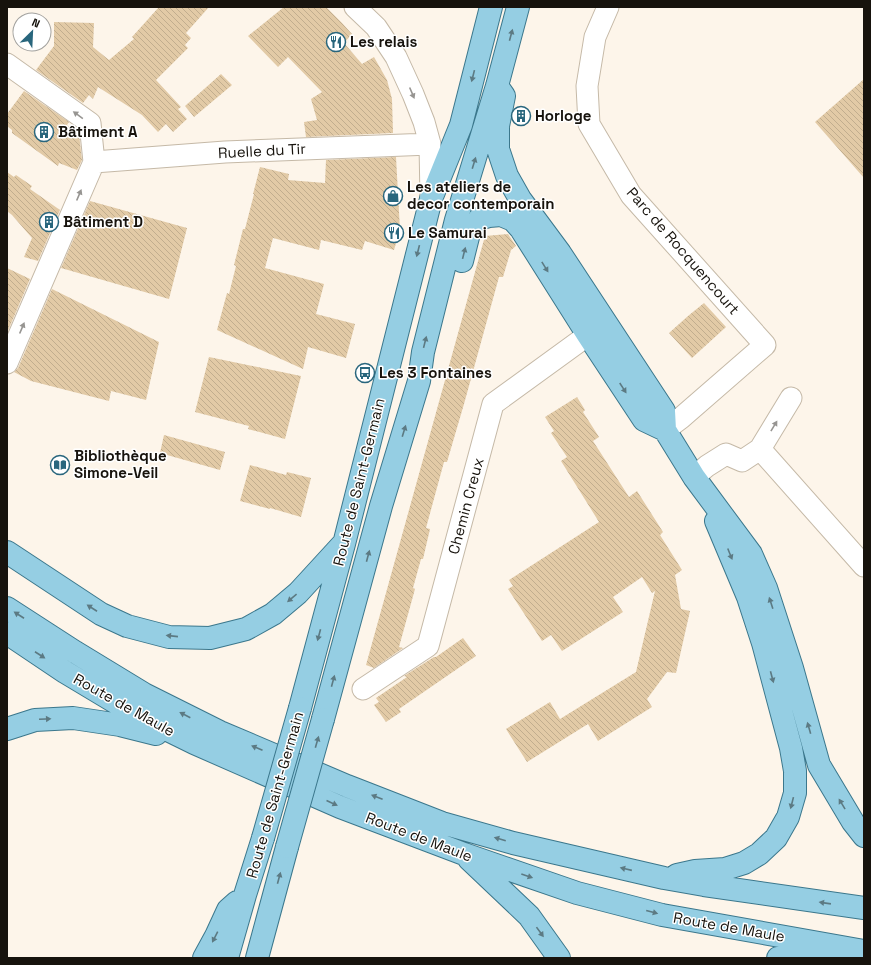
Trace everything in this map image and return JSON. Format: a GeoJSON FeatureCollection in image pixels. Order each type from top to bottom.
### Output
{"type":"FeatureCollection","features":[{"type":"Feature","properties":{"kind":"main road","name":"Route de Saint-Germain"},"geometry":{"type":"LineString","coordinates":[[227,958],[264,838],[300,708],[344,544],[431,199],[460,125],[491,7]]}},
{"type":"Feature","properties":{"kind":"main road","name":"Route de Saint-Germain"},"geometry":{"type":"LineString","coordinates":[[257,958],[382,506],[419,380],[423,352],[456,220],[497,86],[518,7]]}},
{"type":"Feature","properties":{"kind":"main road"},"geometry":{"type":"LineString","coordinates":[[497,86],[504,96],[498,126],[498,148],[507,176],[520,199],[560,253],[664,411],[665,430],[699,484],[751,554],[766,588],[792,668],[819,765],[853,822],[864,836]]}},
{"type":"Feature","properties":{"kind":"main road"},"geometry":{"type":"LineString","coordinates":[[419,380],[437,357],[469,233],[479,219],[501,215],[513,220],[521,230],[644,420],[665,430]]}},
{"type":"Feature","properties":{"kind":"main road"},"geometry":{"type":"LineString","coordinates":[[664,878],[695,871],[724,869],[744,863],[760,854],[776,838],[788,817],[794,793],[795,771],[791,748],[763,643],[748,597],[699,484]]}},
{"type":"Feature","properties":{"kind":"main road"},"geometry":{"type":"LineString","coordinates":[[7,552],[101,614],[127,626],[169,637],[210,638],[246,629],[273,614],[298,593],[344,544]]}},
{"type":"Feature","properties":{"kind":"main road","name":"Route de Maule"},"geometry":{"type":"LineString","coordinates":[[7,608],[74,652],[144,694],[220,732],[347,786],[442,823],[513,843],[664,878],[704,886],[864,908]]}},
{"type":"Feature","properties":{"kind":"main road","name":"Route de Maule"},"geometry":{"type":"LineString","coordinates":[[7,633],[65,672],[135,714],[194,743],[340,807],[464,854],[577,893],[662,915],[859,950]]}},
{"type":"Feature","properties":{"kind":"main road"},"geometry":{"type":"LineString","coordinates":[[7,729],[35,720],[73,718],[120,725],[194,743]]}},
{"type":"Feature","properties":{"kind":"main road"},"geometry":{"type":"LineString","coordinates":[[464,854],[529,916],[559,958]]}},
{"type":"Feature","properties":{"kind":"main road"},"geometry":{"type":"LineString","coordinates":[[204,958],[228,910],[246,895]]}},
{"type":"Feature","properties":{"kind":"main road"},"geometry":{"type":"LineString","coordinates":[[271,909],[280,931],[272,958]]}},
{"type":"Feature","properties":{"kind":"main road"},"geometry":{"type":"LineString","coordinates":[[778,958],[859,950]]}},
{"type":"Feature","properties":{"kind":"street"},"geometry":{"type":"LineString","coordinates":[[355,7],[376,27],[396,57],[413,94],[424,122],[430,144],[431,199]]}},
{"type":"Feature","properties":{"kind":"street","name":"Parc de Rocquencourt"},"geometry":{"type":"LineString","coordinates":[[608,7],[595,37],[587,86],[589,124],[631,195],[764,345],[681,418],[665,430]]}},
{"type":"Feature","properties":{"kind":"street"},"geometry":{"type":"LineString","coordinates":[[7,64],[90,123],[94,162],[7,364]]}},
{"type":"Feature","properties":{"kind":"street","name":"Ruelle du Tir"},"geometry":{"type":"LineString","coordinates":[[94,162],[225,152],[430,144]]}},
{"type":"Feature","properties":{"kind":"street"},"geometry":{"type":"LineString","coordinates":[[597,309],[594,325],[588,335],[604,338],[623,365],[643,379]]}},
{"type":"Feature","properties":{"kind":"street","name":"Chemin Creux"},"geometry":{"type":"LineString","coordinates":[[363,689],[428,646],[493,404],[588,335]]}},
{"type":"Feature","properties":{"kind":"street"},"geometry":{"type":"LineString","coordinates":[[699,484],[706,466],[726,454],[742,461],[760,449],[791,398]]}},
{"type":"Feature","properties":{"kind":"street"},"geometry":{"type":"LineString","coordinates":[[760,449],[864,566]]}},
{"type":"Feature","properties":{"kind":"building"},"geometry":{"type":"Polygon","coordinates":[[[159,7],[209,7],[186,33],[191,38],[185,45],[188,48],[156,80],[181,107],[178,109],[187,119],[173,132],[166,124],[158,132],[142,115],[98,87],[93,99],[89,95],[83,103],[36,70],[50,52],[52,52],[54,46],[54,22],[94,23],[93,47],[109,60],[134,39],[132,37],[159,7]]]}},
{"type":"Feature","properties":{"kind":"building"},"geometry":{"type":"Polygon","coordinates":[[[284,7],[326,7],[352,34],[344,43],[362,64],[374,57],[387,80],[392,99],[393,133],[306,137],[304,122],[317,120],[311,99],[322,92],[288,57],[278,67],[248,36],[284,7]]]}},
{"type":"Feature","properties":{"kind":"building"},"geometry":{"type":"Polygon","coordinates":[[[221,74],[232,85],[194,117],[185,106],[221,74]]]}},
{"type":"Feature","properties":{"kind":"building"},"geometry":{"type":"Polygon","coordinates":[[[864,79],[864,178],[815,122],[864,79]]]}},
{"type":"Feature","properties":{"kind":"building","name":"Bâtiment A"},"geometry":{"type":"Polygon","coordinates":[[[24,91],[69,122],[67,125],[79,134],[82,160],[77,170],[59,163],[58,166],[12,133],[12,130],[7,126],[7,114],[24,91]]]}},
{"type":"Feature","properties":{"kind":"building"},"geometry":{"type":"Polygon","coordinates":[[[396,157],[400,230],[394,250],[365,241],[362,250],[321,240],[319,250],[273,238],[265,268],[324,284],[316,314],[355,324],[346,358],[308,347],[303,369],[217,330],[227,293],[229,294],[236,266],[234,265],[243,229],[245,229],[260,167],[289,174],[288,180],[325,183],[326,160],[396,157]]]}},
{"type":"Feature","properties":{"kind":"building"},"geometry":{"type":"Polygon","coordinates":[[[7,172],[14,177],[16,175],[32,186],[30,189],[60,210],[38,261],[24,257],[32,238],[7,211],[7,172]]]}},
{"type":"Feature","properties":{"kind":"building"},"geometry":{"type":"Polygon","coordinates":[[[90,201],[187,228],[169,299],[61,268],[90,201]]]}},
{"type":"Feature","properties":{"kind":"building"},"geometry":{"type":"Polygon","coordinates":[[[508,234],[516,246],[511,250],[503,277],[499,277],[447,462],[444,462],[426,528],[430,529],[423,559],[421,559],[413,588],[415,589],[399,647],[403,648],[374,668],[366,665],[485,236],[508,234]]]}},
{"type":"Feature","properties":{"kind":"building"},"geometry":{"type":"Polygon","coordinates":[[[7,268],[30,279],[7,333],[7,268]]]}},
{"type":"Feature","properties":{"kind":"building"},"geometry":{"type":"Polygon","coordinates":[[[52,289],[159,342],[146,400],[111,391],[109,401],[31,381],[14,372],[18,368],[52,289]]]}},
{"type":"Feature","properties":{"kind":"building"},"geometry":{"type":"Polygon","coordinates":[[[704,303],[726,327],[692,358],[669,333],[704,303]]]}},
{"type":"Feature","properties":{"kind":"building"},"geometry":{"type":"Polygon","coordinates":[[[209,357],[301,376],[285,439],[248,429],[249,426],[195,412],[209,357]]]}},
{"type":"Feature","properties":{"kind":"building"},"geometry":{"type":"Polygon","coordinates":[[[577,397],[585,410],[583,412],[599,437],[593,441],[629,497],[637,491],[663,532],[660,535],[682,570],[675,575],[681,609],[690,611],[676,673],[667,672],[647,699],[652,707],[598,741],[588,724],[527,762],[506,729],[550,702],[560,719],[636,672],[655,591],[652,593],[642,577],[613,597],[623,612],[562,651],[551,635],[542,641],[508,589],[513,586],[509,580],[599,522],[561,461],[567,457],[551,433],[554,431],[545,417],[577,397]]]}},
{"type":"Feature","properties":{"kind":"building"},"geometry":{"type":"Polygon","coordinates":[[[164,435],[225,452],[220,470],[160,453],[164,435]]]}},
{"type":"Feature","properties":{"kind":"building"},"geometry":{"type":"Polygon","coordinates":[[[250,465],[286,475],[287,472],[311,478],[301,517],[240,501],[250,465]]]}},
{"type":"Feature","properties":{"kind":"building"},"geometry":{"type":"Polygon","coordinates":[[[463,638],[476,656],[399,709],[401,712],[386,722],[374,705],[379,702],[376,698],[407,677],[404,676],[436,657],[463,638]]]}},
{"type":"Feature","properties":{"kind":"place","name":"Les relais"},"geometry":{"type":"Point","coordinates":[336,42]}},
{"type":"Feature","properties":{"kind":"place","name":"Horloge"},"geometry":{"type":"Point","coordinates":[521,116]}},
{"type":"Feature","properties":{"kind":"place","name":"Bâtiment A"},"geometry":{"type":"Point","coordinates":[44,132]}},
{"type":"Feature","properties":{"kind":"place","name":"Les ateliers de decor contemporain"},"geometry":{"type":"Point","coordinates":[393,196]}},
{"type":"Feature","properties":{"kind":"place","name":"Bâtiment D"},"geometry":{"type":"Point","coordinates":[49,222]}},
{"type":"Feature","properties":{"kind":"place","name":"Le Samurai"},"geometry":{"type":"Point","coordinates":[394,233]}},
{"type":"Feature","properties":{"kind":"place","name":"Les 3 Fontaines"},"geometry":{"type":"Point","coordinates":[365,373]}},
{"type":"Feature","properties":{"kind":"place","name":"Bibliothèque Simone-Veil"},"geometry":{"type":"Point","coordinates":[60,465]}}]}
